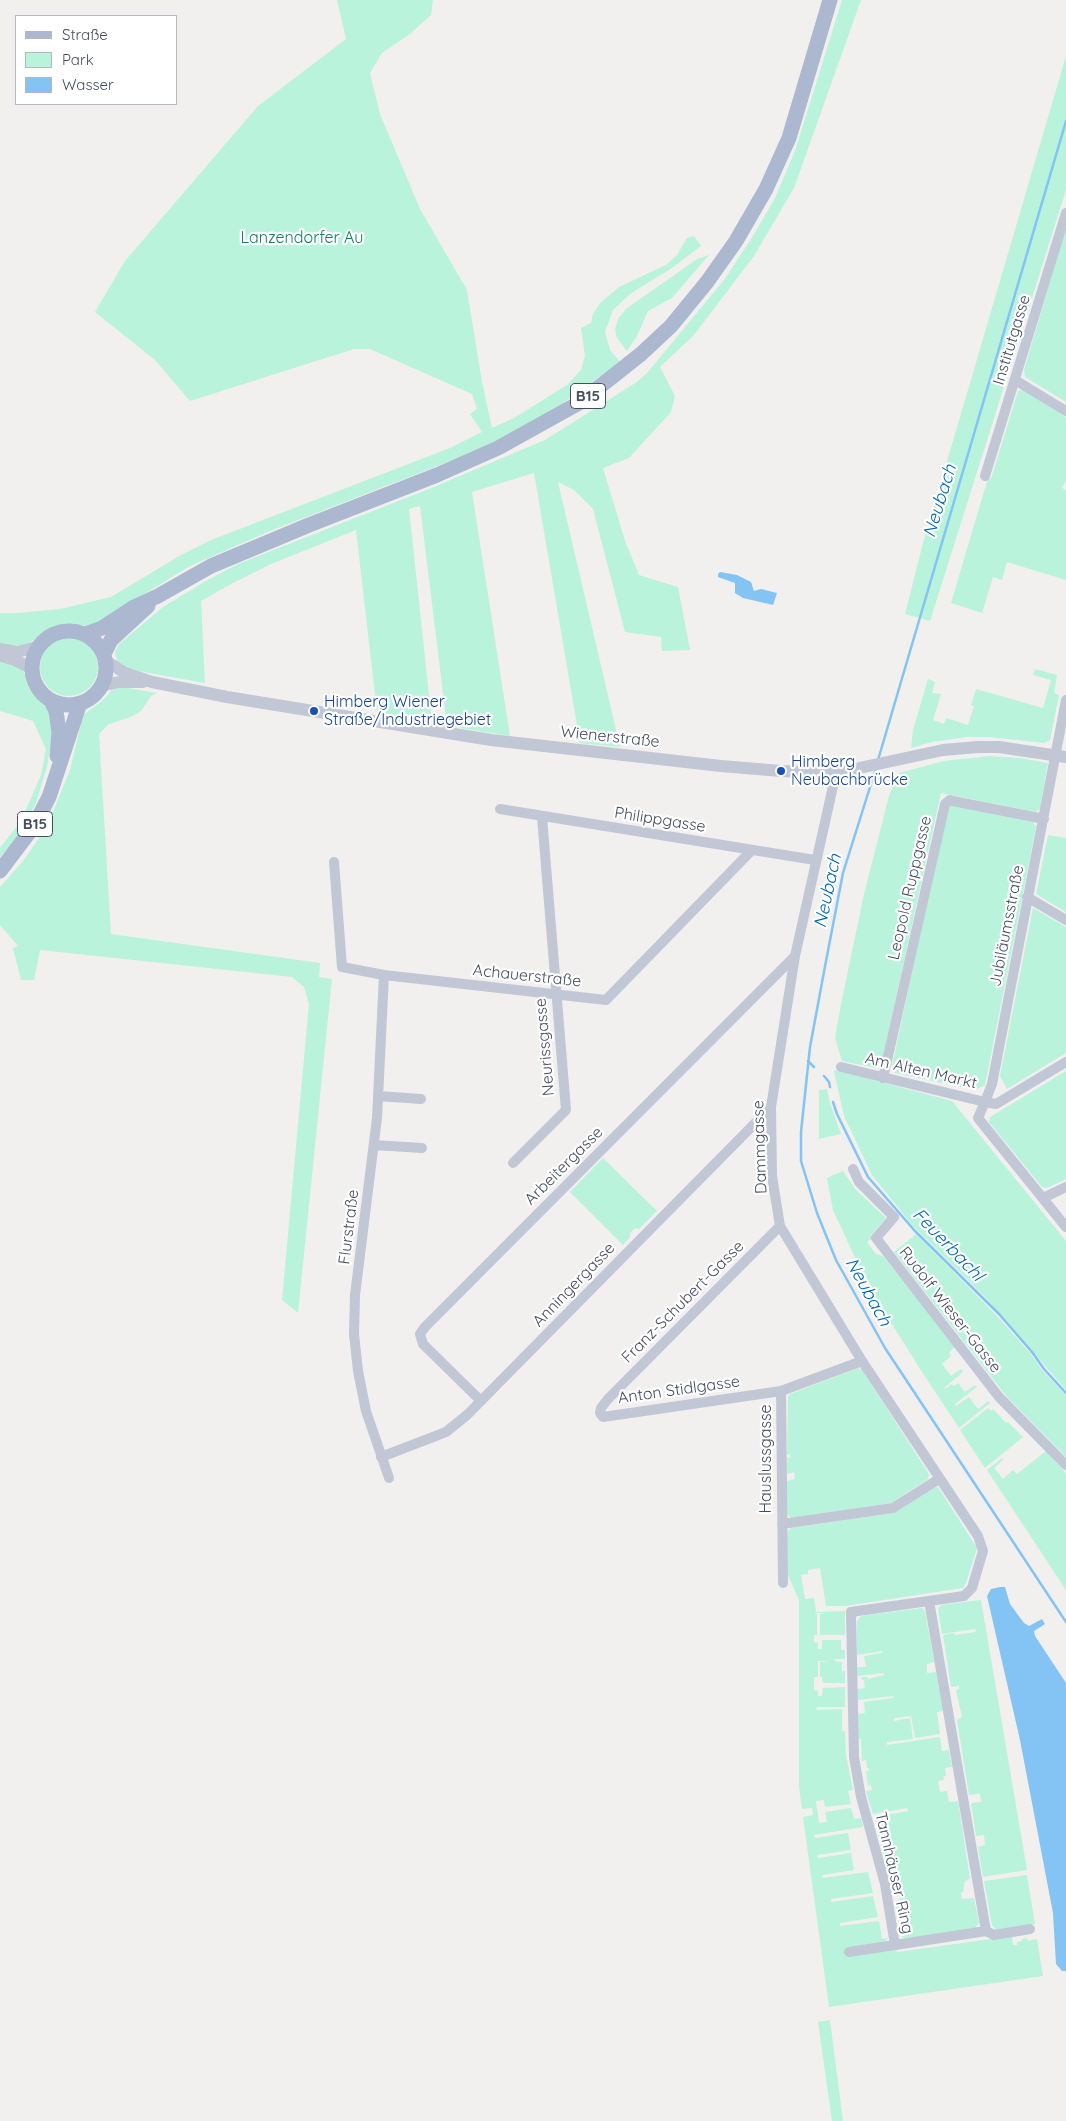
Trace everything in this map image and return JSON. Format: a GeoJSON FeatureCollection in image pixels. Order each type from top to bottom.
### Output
{"type":"FeatureCollection","features":[{"type":"Feature","properties":{"kind":"main road","name":"B15"},"geometry":{"type":"LineString","coordinates":[[38,647],[55,633],[70,631],[85,634],[102,628],[134,607],[158,596],[211,566],[437,475],[498,448],[579,404],[611,380],[671,326],[707,282],[736,241],[766,189],[789,138],[830,0]]}},
{"type":"Feature","properties":{"kind":"main road","name":"B15"},"geometry":{"type":"LineString","coordinates":[[101,686],[105,677],[105,658],[111,640],[158,596]]}},
{"type":"Feature","properties":{"kind":"main road"},"geometry":{"type":"LineString","coordinates":[[85,634],[93,640],[105,658]]}},
{"type":"Feature","properties":{"kind":"main road"},"geometry":{"type":"LineString","coordinates":[[32,669],[32,662],[38,647]]}},
{"type":"Feature","properties":{"kind":"main road","name":"B15"},"geometry":{"type":"LineString","coordinates":[[32,669],[36,684],[40,691],[51,701],[56,711],[58,732],[57,770]]}},
{"type":"Feature","properties":{"kind":"main road"},"geometry":{"type":"LineString","coordinates":[[51,701],[70,705],[80,704],[88,700],[101,686]]}},
{"type":"Feature","properties":{"kind":"main road","name":"B15"},"geometry":{"type":"LineString","coordinates":[[0,871],[34,826],[48,797],[80,704]]}},
{"type":"Feature","properties":{"kind":"street","name":"Institutgasse"},"geometry":{"type":"LineString","coordinates":[[985,476],[1066,213]]}},
{"type":"Feature","properties":{"kind":"street"},"geometry":{"type":"LineString","coordinates":[[1015,380],[1066,411]]}},
{"type":"Feature","properties":{"kind":"street"},"geometry":{"type":"LineString","coordinates":[[0,649],[17,652],[38,647]]}},
{"type":"Feature","properties":{"kind":"street"},"geometry":{"type":"LineString","coordinates":[[0,655],[32,669]]}},
{"type":"Feature","properties":{"kind":"street","name":"Wienerstraße"},"geometry":{"type":"LineString","coordinates":[[105,658],[125,673],[152,682],[228,697],[491,740],[721,766],[781,772],[836,773],[891,763],[942,750],[978,747],[999,747],[1061,756]]}},
{"type":"Feature","properties":{"kind":"street","name":"Wienerstraße"},"geometry":{"type":"LineString","coordinates":[[101,686],[118,682],[152,682]]}},
{"type":"Feature","properties":{"kind":"street","name":"Jubiläumsstraße"},"geometry":{"type":"LineString","coordinates":[[986,1102],[992,1084],[1027,898],[1044,820],[1061,756],[1066,700]]}},
{"type":"Feature","properties":{"kind":"street","name":"Dammgasse"},"geometry":{"type":"LineString","coordinates":[[836,773],[794,956],[771,1107],[772,1176],[780,1226],[862,1361],[973,1530]]}},
{"type":"Feature","properties":{"kind":"street","name":"Leopold Ruppgasse"},"geometry":{"type":"LineString","coordinates":[[884,1078],[945,804],[953,800],[1044,820]]}},
{"type":"Feature","properties":{"kind":"street","name":"Philippgasse"},"geometry":{"type":"LineString","coordinates":[[500,809],[816,860]]}},
{"type":"Feature","properties":{"kind":"street","name":"Neurissgasse"},"geometry":{"type":"LineString","coordinates":[[513,1163],[566,1110],[555,995],[542,816]]}},
{"type":"Feature","properties":{"kind":"street","name":"Achauerstraße"},"geometry":{"type":"LineString","coordinates":[[334,862],[342,967],[384,975],[606,1000],[752,850]]}},
{"type":"Feature","properties":{"kind":"street"},"geometry":{"type":"LineString","coordinates":[[1027,898],[1066,920]]}},
{"type":"Feature","properties":{"kind":"street","name":"Arbeitergasse"},"geometry":{"type":"LineString","coordinates":[[481,1401],[423,1344],[420,1334],[794,956]]}},
{"type":"Feature","properties":{"kind":"street","name":"Flurstraße"},"geometry":{"type":"LineString","coordinates":[[384,975],[374,1145],[355,1294],[354,1334],[358,1371],[366,1411],[390,1478]]}},
{"type":"Feature","properties":{"kind":"street"},"geometry":{"type":"LineString","coordinates":[[986,1102],[996,1104],[1066,1062]]}},
{"type":"Feature","properties":{"kind":"street","name":"Am Alten Markt"},"geometry":{"type":"LineString","coordinates":[[842,1067],[986,1102],[978,1118],[1066,1228]]}},
{"type":"Feature","properties":{"kind":"street"},"geometry":{"type":"LineString","coordinates":[[378,1096],[421,1098]]}},
{"type":"Feature","properties":{"kind":"street","name":"Anningergasse"},"geometry":{"type":"LineString","coordinates":[[381,1457],[396,1453],[446,1432],[481,1401],[771,1107]]}},
{"type":"Feature","properties":{"kind":"street"},"geometry":{"type":"LineString","coordinates":[[374,1145],[422,1148]]}},
{"type":"Feature","properties":{"kind":"street","name":"Rudolf Wieser-Gasse"},"geometry":{"type":"LineString","coordinates":[[853,1169],[860,1182],[894,1217],[876,1238],[1000,1397],[1066,1465]]}},
{"type":"Feature","properties":{"kind":"street"},"geometry":{"type":"LineString","coordinates":[[1043,1198],[1066,1187]]}},
{"type":"Feature","properties":{"kind":"street","name":"Franz-Schubert-Gasse"},"geometry":{"type":"LineString","coordinates":[[608,1399],[780,1226]]}},
{"type":"Feature","properties":{"kind":"street","name":"Hauslussgasse"},"geometry":{"type":"LineString","coordinates":[[783,1583],[781,1391],[862,1361]]}},
{"type":"Feature","properties":{"kind":"street","name":"Anton Stidlgasse"},"geometry":{"type":"LineString","coordinates":[[608,1399],[601,1408],[600,1414],[603,1417],[781,1391]]}},
{"type":"Feature","properties":{"kind":"street"},"geometry":{"type":"LineString","coordinates":[[782,1524],[893,1508],[939,1479]]}},
{"type":"Feature","properties":{"kind":"street","name":"Tannhäuser Ring"},"geometry":{"type":"LineString","coordinates":[[973,1530],[980,1539],[983,1551],[971,1590],[961,1597],[851,1612],[854,1757],[861,1797],[885,1884],[895,1945],[986,1931],[994,1935],[1030,1929]]}},
{"type":"Feature","properties":{"kind":"street"},"geometry":{"type":"LineString","coordinates":[[929,1602],[986,1931]]}},
{"type":"Feature","properties":{"kind":"street"},"geometry":{"type":"LineString","coordinates":[[850,1952],[895,1945]]}},
{"type":"Feature","properties":{"kind":"green space","name":"Lanzendorfer Au"},"geometry":{"type":"Polygon","coordinates":[[[337,0],[433,0],[431,15],[410,34],[382,53],[370,73],[380,114],[420,209],[467,290],[482,382],[492,428],[514,418],[567,385],[581,370],[585,356],[581,328],[591,323],[593,314],[601,302],[619,287],[666,265],[677,255],[687,238],[694,236],[701,246],[672,268],[630,294],[613,310],[605,332],[610,350],[620,362],[555,409],[516,432],[458,458],[270,531],[190,566],[92,626],[64,624],[52,626],[27,646],[0,645],[0,613],[60,609],[111,597],[181,555],[211,540],[450,448],[482,432],[470,414],[477,409],[472,394],[370,349],[354,349],[190,401],[155,360],[95,312],[125,261],[258,106],[346,39],[337,0]]]}},
{"type":"Feature","properties":{"kind":"green space"},"geometry":{"type":"Polygon","coordinates":[[[842,0],[861,0],[794,188],[754,256],[694,335],[660,367],[675,396],[671,412],[629,458],[603,468],[625,541],[639,575],[678,587],[690,650],[662,651],[661,637],[625,632],[593,509],[574,490],[558,482],[620,747],[580,743],[534,473],[472,492],[510,736],[447,726],[420,506],[409,509],[432,723],[377,712],[356,530],[271,564],[201,601],[205,683],[138,671],[125,667],[117,661],[115,652],[119,644],[163,607],[204,582],[238,564],[429,489],[545,440],[637,382],[647,373],[724,280],[775,198],[795,151],[842,0]]]}},
{"type":"Feature","properties":{"kind":"green space"},"geometry":{"type":"Polygon","coordinates":[[[1066,56],[1066,190],[930,621],[905,614],[923,543],[1066,56]]]}},
{"type":"Feature","properties":{"kind":"green space"},"geometry":{"type":"Polygon","coordinates":[[[1066,228],[1066,402],[1025,377],[1024,370],[1066,228]]]}},
{"type":"Feature","properties":{"kind":"green space"},"geometry":{"type":"Polygon","coordinates":[[[709,255],[672,298],[648,311],[637,336],[627,351],[617,338],[615,330],[618,319],[626,309],[697,259],[709,255]]]}},
{"type":"Feature","properties":{"kind":"green space"},"geometry":{"type":"Polygon","coordinates":[[[1022,390],[1066,417],[1066,481],[1062,488],[1066,490],[1066,580],[1007,562],[1002,580],[993,577],[982,613],[951,603],[988,478],[991,479],[1018,391],[1022,390]]]}},
{"type":"Feature","properties":{"kind":"green space"},"geometry":{"type":"Polygon","coordinates":[[[63,638],[75,638],[90,646],[98,661],[98,673],[90,688],[75,696],[63,696],[48,688],[40,673],[40,661],[48,646],[63,638]]]}},
{"type":"Feature","properties":{"kind":"green space"},"geometry":{"type":"Polygon","coordinates":[[[0,660],[16,664],[25,674],[27,685],[32,694],[46,707],[52,717],[53,729],[47,767],[36,803],[18,837],[0,857],[0,848],[21,821],[41,775],[46,749],[33,721],[0,711],[0,660]]]}},
{"type":"Feature","properties":{"kind":"green space"},"geometry":{"type":"Polygon","coordinates":[[[1035,669],[1057,675],[1054,693],[1059,695],[1050,740],[1044,743],[989,737],[967,737],[932,742],[911,748],[913,730],[928,679],[935,682],[932,693],[941,694],[933,720],[944,724],[946,718],[968,725],[974,706],[971,705],[976,689],[1043,708],[1051,680],[1033,675],[1035,669]]]}},
{"type":"Feature","properties":{"kind":"green space"},"geometry":{"type":"Polygon","coordinates":[[[122,687],[157,693],[151,696],[141,711],[131,717],[109,724],[99,734],[111,934],[320,963],[319,977],[332,979],[298,1313],[282,1300],[309,1004],[304,987],[292,977],[40,950],[34,980],[21,980],[13,948],[18,946],[0,925],[0,887],[23,861],[39,838],[55,807],[70,770],[83,715],[102,701],[112,690],[122,687]]]}},
{"type":"Feature","properties":{"kind":"green space"},"geometry":{"type":"Polygon","coordinates":[[[989,756],[1019,758],[1048,763],[1040,809],[1035,812],[941,793],[881,1065],[876,1068],[842,1061],[835,1038],[841,1004],[864,894],[889,796],[899,773],[944,761],[989,756]]]}},
{"type":"Feature","properties":{"kind":"green space"},"geometry":{"type":"Polygon","coordinates":[[[952,805],[1033,822],[1036,827],[985,1085],[975,1090],[895,1073],[892,1066],[947,808],[952,805]]]}},
{"type":"Feature","properties":{"kind":"green space"},"geometry":{"type":"Polygon","coordinates":[[[1048,835],[1066,838],[1066,912],[1036,894],[1048,835]]]}},
{"type":"Feature","properties":{"kind":"green space"},"geometry":{"type":"Polygon","coordinates":[[[1033,908],[1066,927],[1066,1053],[1007,1089],[1000,1076],[1033,908]]]}},
{"type":"Feature","properties":{"kind":"green space"},"geometry":{"type":"Polygon","coordinates":[[[834,1071],[952,1101],[1066,1241],[1066,1390],[985,1297],[912,1225],[872,1175],[844,1116],[834,1071]]]}},
{"type":"Feature","properties":{"kind":"green space"},"geometry":{"type":"Polygon","coordinates":[[[1066,1071],[1066,1179],[1047,1188],[1042,1187],[989,1122],[990,1117],[1066,1071]]]}},
{"type":"Feature","properties":{"kind":"green space"},"geometry":{"type":"Polygon","coordinates":[[[827,1089],[841,1134],[819,1139],[819,1090],[827,1089]]]}},
{"type":"Feature","properties":{"kind":"green space"},"geometry":{"type":"Polygon","coordinates":[[[603,1158],[657,1211],[639,1229],[635,1228],[630,1233],[630,1237],[623,1245],[570,1192],[603,1158]]]}},
{"type":"Feature","properties":{"kind":"green space"},"geometry":{"type":"Polygon","coordinates":[[[843,1171],[856,1190],[886,1218],[867,1242],[876,1254],[883,1256],[955,1346],[949,1353],[951,1356],[942,1364],[951,1376],[961,1369],[963,1372],[944,1388],[958,1383],[965,1392],[975,1385],[977,1387],[955,1404],[956,1406],[969,1397],[978,1409],[988,1401],[990,1403],[959,1428],[873,1294],[875,1292],[859,1266],[833,1210],[827,1178],[843,1171]]]}},
{"type":"Feature","properties":{"kind":"green space"},"geometry":{"type":"Polygon","coordinates":[[[916,1234],[998,1317],[1030,1353],[1042,1370],[1066,1395],[1066,1457],[1007,1397],[894,1252],[916,1234]]]}},
{"type":"Feature","properties":{"kind":"green space"},"geometry":{"type":"Polygon","coordinates":[[[858,1368],[862,1370],[929,1474],[928,1479],[891,1503],[791,1518],[787,1514],[787,1481],[795,1479],[794,1472],[787,1474],[787,1458],[791,1457],[789,1454],[787,1455],[788,1397],[790,1394],[858,1368]]]}},
{"type":"Feature","properties":{"kind":"green space"},"geometry":{"type":"Polygon","coordinates":[[[988,1408],[991,1411],[993,1409],[1023,1437],[985,1468],[960,1430],[988,1408]]]}},
{"type":"Feature","properties":{"kind":"green space"},"geometry":{"type":"Polygon","coordinates":[[[1046,1451],[1066,1473],[1066,1590],[987,1470],[1002,1458],[1003,1460],[994,1468],[1003,1479],[1013,1470],[1017,1474],[1046,1451]]]}},
{"type":"Feature","properties":{"kind":"green space"},"geometry":{"type":"Polygon","coordinates":[[[938,1487],[977,1548],[963,1588],[845,1606],[826,1606],[820,1568],[808,1570],[808,1574],[801,1575],[805,1599],[814,1598],[816,1612],[845,1611],[845,1635],[820,1635],[820,1614],[827,1613],[814,1613],[817,1614],[817,1635],[814,1635],[814,1642],[818,1643],[818,1649],[822,1649],[822,1640],[841,1640],[841,1650],[845,1650],[845,1659],[835,1659],[835,1661],[842,1662],[842,1671],[845,1671],[845,1683],[823,1683],[822,1677],[820,1677],[820,1662],[829,1661],[818,1661],[818,1677],[814,1677],[814,1690],[818,1691],[818,1696],[822,1696],[823,1688],[845,1687],[845,1707],[817,1707],[816,1710],[842,1709],[842,1731],[845,1731],[846,1755],[853,1790],[848,1791],[851,1804],[825,1807],[824,1800],[816,1801],[819,1823],[827,1822],[825,1812],[851,1808],[854,1819],[861,1818],[863,1827],[814,1835],[815,1838],[848,1833],[851,1850],[817,1855],[818,1858],[851,1853],[854,1870],[822,1875],[822,1878],[868,1872],[873,1893],[831,1899],[831,1902],[873,1896],[878,1917],[840,1923],[840,1926],[879,1921],[882,1939],[888,1938],[885,1942],[898,1952],[1012,1936],[1013,1945],[1017,1945],[1017,1942],[1022,1941],[1022,1939],[1027,1938],[1028,1941],[1037,1939],[1043,1976],[829,2007],[803,1817],[813,1815],[812,1808],[802,1809],[799,1787],[799,1600],[787,1573],[787,1533],[791,1528],[894,1513],[938,1487]]]}},
{"type":"Feature","properties":{"kind":"green space"},"geometry":{"type":"Polygon","coordinates":[[[981,1600],[1027,1870],[983,1877],[978,1847],[985,1845],[984,1835],[976,1836],[971,1803],[981,1802],[980,1794],[969,1795],[957,1720],[962,1717],[956,1690],[959,1689],[959,1686],[951,1687],[943,1635],[976,1632],[975,1629],[942,1634],[938,1609],[941,1605],[981,1600]]]}},
{"type":"Feature","properties":{"kind":"green space"},"geometry":{"type":"Polygon","coordinates":[[[922,1608],[925,1611],[934,1662],[927,1664],[927,1673],[936,1672],[943,1711],[937,1712],[940,1734],[915,1738],[911,1716],[894,1718],[894,1721],[910,1718],[913,1739],[887,1742],[887,1745],[940,1737],[942,1751],[949,1750],[952,1767],[945,1768],[946,1776],[943,1777],[944,1780],[938,1781],[940,1792],[947,1791],[949,1802],[958,1801],[970,1879],[965,1881],[963,1892],[961,1893],[962,1899],[974,1898],[979,1923],[975,1928],[904,1939],[901,1935],[895,1902],[900,1901],[897,1879],[889,1880],[877,1829],[883,1827],[881,1816],[908,1811],[907,1808],[873,1814],[866,1791],[872,1790],[871,1785],[868,1786],[866,1771],[869,1771],[869,1768],[867,1768],[866,1760],[862,1761],[861,1739],[858,1739],[858,1714],[865,1713],[864,1702],[893,1698],[893,1696],[858,1700],[857,1689],[865,1688],[864,1680],[861,1677],[868,1677],[868,1679],[884,1675],[884,1673],[857,1676],[857,1667],[866,1667],[864,1656],[882,1653],[882,1651],[857,1655],[857,1621],[861,1616],[922,1608]]]}},
{"type":"Feature","properties":{"kind":"green space"},"geometry":{"type":"Polygon","coordinates":[[[1027,1875],[1035,1924],[996,1930],[992,1925],[984,1881],[1027,1875]]]}},
{"type":"Feature","properties":{"kind":"green space"},"geometry":{"type":"Polygon","coordinates":[[[830,2020],[843,2121],[832,2121],[818,2022],[830,2020]]]}},
{"type":"Feature","properties":{"kind":"water"},"geometry":{"type":"Polygon","coordinates":[[[720,572],[737,575],[751,582],[754,591],[761,589],[777,593],[773,605],[743,598],[735,593],[735,583],[718,577],[720,572]]]}},
{"type":"Feature","properties":{"kind":"water"},"geometry":{"type":"Polygon","coordinates":[[[1005,1587],[1010,1604],[1024,1623],[1029,1626],[1042,1619],[1045,1624],[1034,1631],[1035,1636],[1066,1683],[1066,1971],[1062,1971],[1056,1964],[1053,1913],[1020,1740],[987,1596],[991,1589],[1005,1587]]]}},
{"type":"Feature","properties":{"kind":"waterway","name":"Neubach"},"geometry":{"type":"LineString","coordinates":[[878,760],[1066,121]]}},
{"type":"Feature","properties":{"kind":"waterway","name":"Neubach"},"geometry":{"type":"LineString","coordinates":[[876,768],[843,873],[826,961],[810,1047],[801,1132],[801,1161],[817,1213],[836,1260],[885,1348],[1066,1622]]}},
{"type":"Feature","properties":{"kind":"waterway","name":"Neubach"},"geometry":{"type":"LineString","coordinates":[[808,1061],[814,1067]]}},
{"type":"Feature","properties":{"kind":"waterway"},"geometry":{"type":"LineString","coordinates":[[824,1076],[829,1082],[830,1087]]}},
{"type":"Feature","properties":{"kind":"waterway","name":"Feuerbachl"},"geometry":{"type":"LineString","coordinates":[[833,1102],[868,1177],[915,1231],[999,1314],[1066,1393]]}},
{"type":"Feature","properties":{"kind":"place","name":"Himberg Wiener Straße/Industriegebiet"},"geometry":{"type":"Point","coordinates":[314,711]}},
{"type":"Feature","properties":{"kind":"place","name":"Himberg Neubachbrücke"},"geometry":{"type":"Point","coordinates":[781,771]}}]}
